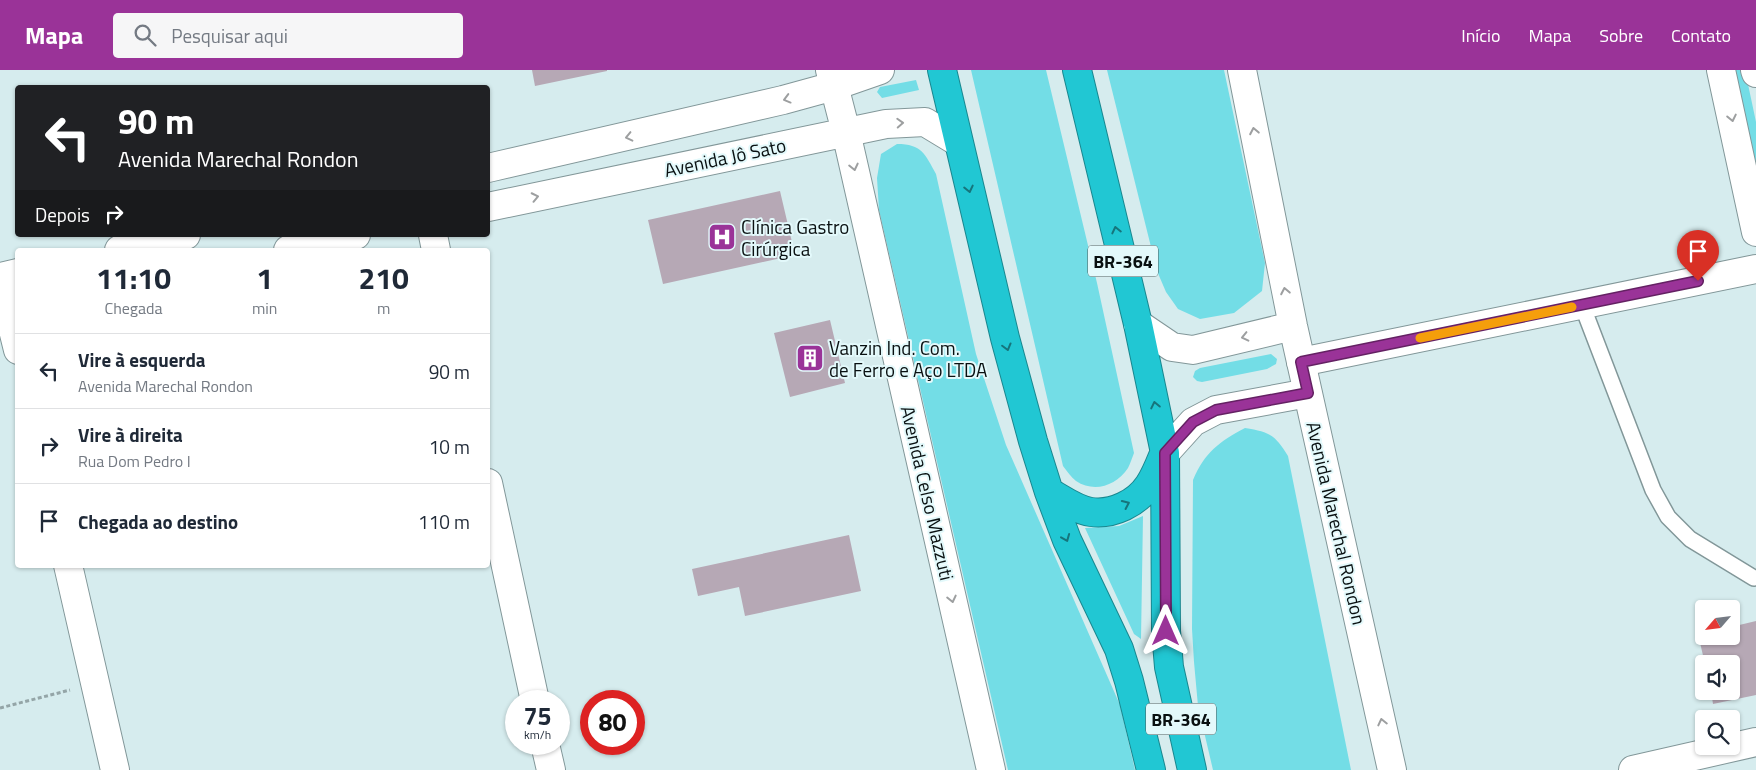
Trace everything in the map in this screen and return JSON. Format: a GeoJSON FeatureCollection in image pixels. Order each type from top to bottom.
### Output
{"type":"FeatureCollection","features":[{"type":"Feature","properties":{"kind":"highway","name":"BR-364"},"geometry":{"type":"LineString","coordinates":[[942,70],[1005,338],[1049,492],[1067,540],[1119,648],[1129,681],[1150,770]]}},
{"type":"Feature","properties":{"kind":"highway","name":"BR-364"},"geometry":{"type":"LineString","coordinates":[[1078,70],[1138,324],[1165,453],[1166,631],[1169,667],[1192,770]]}},
{"type":"Feature","properties":{"kind":"highway"},"geometry":{"type":"LineString","coordinates":[[1049,492],[1076,507],[1090,512],[1105,512],[1120,508],[1133,502],[1148,485],[1165,453]]}},
{"type":"Feature","properties":{"kind":"main road"},"geometry":{"type":"LineString","coordinates":[[490,168],[747,109],[832,78],[880,70]]}},
{"type":"Feature","properties":{"kind":"main road","name":"Avenida Marechal Rondon"},"geometry":{"type":"LineString","coordinates":[[1242,70],[1293,326],[1392,770]]}},
{"type":"Feature","properties":{"kind":"main road"},"geometry":{"type":"LineString","coordinates":[[1722,70],[1756,232]]}},
{"type":"Feature","properties":{"kind":"main road","name":"Avenida Celso Mazzuti"},"geometry":{"type":"LineString","coordinates":[[832,78],[846,132],[991,770]]}},
{"type":"Feature","properties":{"kind":"main road","name":"Avenida Jô Sato"},"geometry":{"type":"LineString","coordinates":[[490,207],[886,124],[925,122],[958,142]]}},
{"type":"Feature","properties":{"kind":"main road"},"geometry":{"type":"LineString","coordinates":[[128,248],[177,237]]}},
{"type":"Feature","properties":{"kind":"main road"},"geometry":{"type":"LineString","coordinates":[[297,248],[347,237]]}},
{"type":"Feature","properties":{"kind":"main road"},"geometry":{"type":"LineString","coordinates":[[1301,362],[1756,269]]}},
{"type":"Feature","properties":{"kind":"main road"},"geometry":{"type":"LineString","coordinates":[[15,274],[0,277],[15,339]]}},
{"type":"Feature","properties":{"kind":"main road"},"geometry":{"type":"LineString","coordinates":[[1138,324],[1172,346],[1193,350],[1293,326]]}},
{"type":"Feature","properties":{"kind":"main road"},"geometry":{"type":"LineString","coordinates":[[1165,453],[1193,422],[1216,410],[1308,393]]}},
{"type":"Feature","properties":{"kind":"main road"},"geometry":{"type":"LineString","coordinates":[[490,492],[534,690]]}},
{"type":"Feature","properties":{"kind":"main road"},"geometry":{"type":"LineString","coordinates":[[69,568],[116,770]]}},
{"type":"Feature","properties":{"kind":"main road"},"geometry":{"type":"LineString","coordinates":[[1633,770],[1756,742]]}},
{"type":"Feature","properties":{"kind":"main road"},"geometry":{"type":"LineString","coordinates":[[548,755],[551,770]]}},
{"type":"Feature","properties":{"kind":"lane"},"geometry":{"type":"LineString","coordinates":[[1582,305],[1653,490],[1668,517],[1690,539],[1755,580]]}},
{"type":"Feature","properties":{"kind":"path"},"geometry":{"type":"LineString","coordinates":[[0,708],[95,683]]}},
{"type":"Feature","properties":{"kind":"shaded area"},"geometry":{"type":"Polygon","coordinates":[[[971,70],[1046,70],[1097,283],[1134,453],[1128,468],[1123,474],[1104,486],[1090,487],[1083,485],[1076,481],[1063,466],[971,70]]]}},
{"type":"Feature","properties":{"kind":"shaded area"},"geometry":{"type":"Polygon","coordinates":[[[1107,70],[1224,70],[1265,263],[1262,291],[1234,313],[1200,319],[1178,309],[1166,292],[1157,271],[1107,70]]]}},
{"type":"Feature","properties":{"kind":"shaded area"},"geometry":{"type":"Polygon","coordinates":[[[1733,70],[1745,70],[1756,122],[1756,180],[1733,70]]]}},
{"type":"Feature","properties":{"kind":"shaded area"},"geometry":{"type":"Polygon","coordinates":[[[916,80],[919,90],[882,98],[877,92],[880,87],[916,80]]]}},
{"type":"Feature","properties":{"kind":"shaded area"},"geometry":{"type":"Polygon","coordinates":[[[897,144],[905,144],[917,148],[929,161],[936,174],[976,354],[1006,445],[1120,705],[1135,770],[1008,770],[879,210],[877,178],[881,154],[897,144]]]}},
{"type":"Feature","properties":{"kind":"shaded area"},"geometry":{"type":"Polygon","coordinates":[[[1271,354],[1277,359],[1276,364],[1267,369],[1202,382],[1197,381],[1193,377],[1195,371],[1200,368],[1271,354]]]}},
{"type":"Feature","properties":{"kind":"shaded area"},"geometry":{"type":"Polygon","coordinates":[[[1245,428],[1260,431],[1271,436],[1279,443],[1288,456],[1351,770],[1213,770],[1198,706],[1194,662],[1192,629],[1193,480],[1208,455],[1220,443],[1245,428]]]}},
{"type":"Feature","properties":{"kind":"shaded area"},"geometry":{"type":"Polygon","coordinates":[[[1143,516],[1141,639],[1134,634],[1085,528],[1119,526],[1143,516]]]}},
{"type":"Feature","properties":{"kind":"building"},"geometry":{"type":"Polygon","coordinates":[[[532,70],[607,70],[607,71],[535,86],[532,70]]]}},
{"type":"Feature","properties":{"kind":"building","name":"Clínica Gastro Cirúrgica"},"geometry":{"type":"Polygon","coordinates":[[[780,191],[795,255],[663,284],[648,220],[780,191]]]}},
{"type":"Feature","properties":{"kind":"building","name":"Vanzin Ind. Com. de Ferro e Aço LTDA"},"geometry":{"type":"Polygon","coordinates":[[[830,320],[845,383],[790,397],[774,333],[830,320]]]}},
{"type":"Feature","properties":{"kind":"building"},"geometry":{"type":"Polygon","coordinates":[[[849,535],[861,591],[745,616],[739,587],[698,596],[692,569],[849,535]]]}},
{"type":"Feature","properties":{"kind":"building"},"geometry":{"type":"Polygon","coordinates":[[[1756,621],[1756,695],[1740,698],[1740,655],[1703,655],[1701,645],[1740,645],[1740,625],[1756,621]]]}},
{"type":"Feature","properties":{"kind":"building"},"geometry":{"type":"Polygon","coordinates":[[[1712,700],[1732,700],[1713,704],[1712,700]]]}},
{"type":"Feature","properties":{"kind":"slow traffic"},"geometry":{"type":"LineString","coordinates":[[1420,338],[1572,307]]}},
{"type":"Feature","properties":{"kind":"place","name":"Clínica Gastro Cirúrgica"},"geometry":{"type":"Point","coordinates":[722,237]}},
{"type":"Feature","properties":{"kind":"place","name":"Vanzin Ind. Com. de Ferro e Aço LTDA"},"geometry":{"type":"Point","coordinates":[810,358]}},
{"type":"Feature","properties":{"kind":"route"},"geometry":{"type":"LineString","coordinates":[[1166,631],[1165,453],[1193,422],[1216,410],[1308,393],[1301,362],[1698,281]]}}]}
